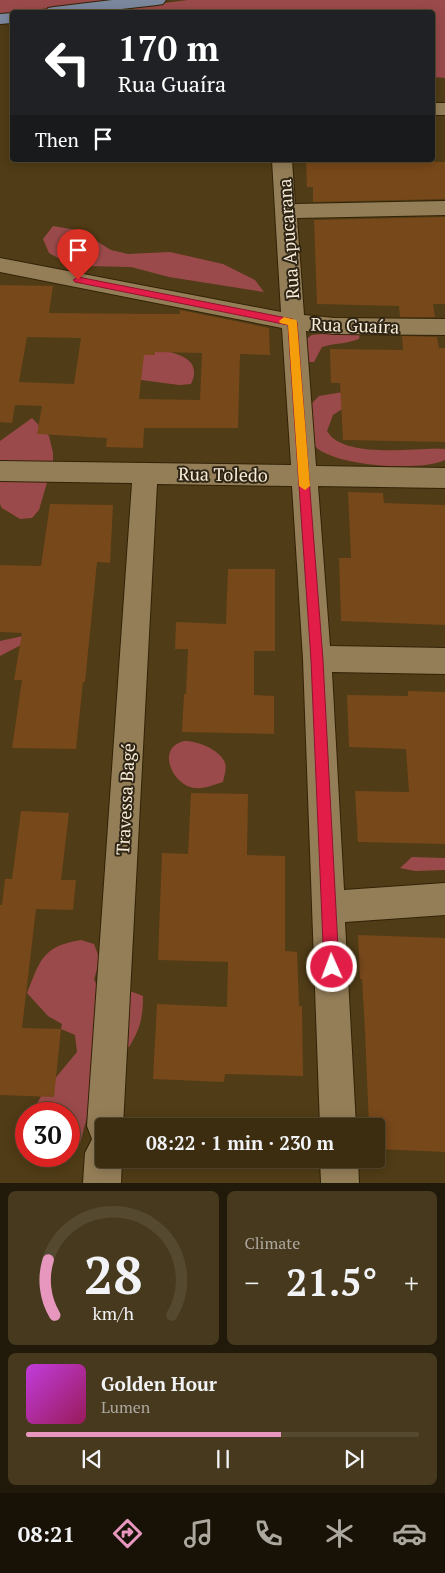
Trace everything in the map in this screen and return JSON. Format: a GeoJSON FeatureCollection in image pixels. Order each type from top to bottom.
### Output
{"type":"FeatureCollection","features":[{"type":"Feature","properties":{"kind":"main road"},"geometry":{"type":"LineString","coordinates":[[71,10],[157,0]]}},
{"type":"Feature","properties":{"kind":"street","name":"Rua Apucarana"},"geometry":{"type":"LineString","coordinates":[[282,162],[317,660],[338,1118]]}},
{"type":"Feature","properties":{"kind":"street"},"geometry":{"type":"LineString","coordinates":[[287,211],[445,208]]}},
{"type":"Feature","properties":{"kind":"street","name":"Rua Guaíra"},"geometry":{"type":"LineString","coordinates":[[0,265],[292,322],[334,326],[445,327]]}},
{"type":"Feature","properties":{"kind":"street","name":"Rua Toledo"},"geometry":{"type":"LineString","coordinates":[[0,471],[445,478]]}},
{"type":"Feature","properties":{"kind":"street","name":"Travessa Bagé"},"geometry":{"type":"LineString","coordinates":[[105,1118],[145,472]]}},
{"type":"Feature","properties":{"kind":"street"},"geometry":{"type":"LineString","coordinates":[[317,660],[445,661]]}},
{"type":"Feature","properties":{"kind":"street"},"geometry":{"type":"LineString","coordinates":[[329,907],[445,899]]}},
{"type":"Feature","properties":{"kind":"street"},"geometry":{"type":"LineString","coordinates":[[102,1183],[103,1168]]}},
{"type":"Feature","properties":{"kind":"street"},"geometry":{"type":"LineString","coordinates":[[340,1168],[340,1183]]}},
{"type":"Feature","properties":{"kind":"shaded area"},"geometry":{"type":"Polygon","coordinates":[[[0,0],[126,0],[31,10],[10,10],[10,13],[5,14],[0,19],[0,0]]]}},
{"type":"Feature","properties":{"kind":"shaded area"},"geometry":{"type":"Polygon","coordinates":[[[188,0],[445,0],[445,78],[435,77],[435,10],[106,10],[188,0]]]}},
{"type":"Feature","properties":{"kind":"shaded area"},"geometry":{"type":"Polygon","coordinates":[[[53,226],[88,232],[98,242],[111,250],[128,254],[170,252],[223,264],[255,280],[264,292],[169,277],[131,267],[85,266],[65,262],[49,253],[43,239],[53,226]]]}},
{"type":"Feature","properties":{"kind":"shaded area"},"geometry":{"type":"Polygon","coordinates":[[[345,331],[360,332],[359,339],[322,347],[314,362],[304,362],[305,340],[312,335],[345,331]]]}},
{"type":"Feature","properties":{"kind":"shaded area"},"geometry":{"type":"Polygon","coordinates":[[[163,350],[177,354],[192,364],[194,376],[191,384],[179,385],[134,379],[131,357],[163,350]]]}},
{"type":"Feature","properties":{"kind":"shaded area"},"geometry":{"type":"Polygon","coordinates":[[[343,392],[342,409],[333,415],[327,431],[336,440],[348,446],[364,449],[445,449],[445,460],[416,466],[376,465],[355,462],[321,451],[310,440],[306,409],[319,396],[343,392]]]}},
{"type":"Feature","properties":{"kind":"shaded area"},"geometry":{"type":"Polygon","coordinates":[[[32,418],[49,436],[53,462],[39,510],[32,518],[20,519],[2,508],[0,504],[0,441],[32,418]]]}},
{"type":"Feature","properties":{"kind":"shaded area"},"geometry":{"type":"Polygon","coordinates":[[[23,636],[23,644],[0,656],[0,641],[23,636]]]}},
{"type":"Feature","properties":{"kind":"shaded area"},"geometry":{"type":"Polygon","coordinates":[[[184,741],[195,742],[208,747],[222,758],[226,765],[223,782],[195,788],[187,786],[180,781],[170,766],[169,758],[170,751],[175,745],[184,741]]]}},
{"type":"Feature","properties":{"kind":"shaded area"},"geometry":{"type":"Polygon","coordinates":[[[412,857],[445,858],[445,870],[415,871],[400,868],[412,857]]]}},
{"type":"Feature","properties":{"kind":"shaded area"},"geometry":{"type":"Polygon","coordinates":[[[81,940],[94,944],[100,960],[94,979],[100,993],[130,991],[143,996],[140,1023],[136,1035],[129,1047],[112,1047],[90,1106],[80,1143],[80,1102],[38,1102],[77,1052],[75,1035],[61,1029],[62,1024],[48,1016],[27,993],[35,972],[44,957],[58,946],[81,940]]]}},
{"type":"Feature","properties":{"kind":"building"},"geometry":{"type":"Polygon","coordinates":[[[306,162],[445,162],[445,199],[313,202],[313,187],[307,187],[306,162]]]}},
{"type":"Feature","properties":{"kind":"building"},"geometry":{"type":"Polygon","coordinates":[[[445,217],[445,304],[433,304],[435,317],[400,317],[399,306],[317,304],[314,220],[445,217]]]}},
{"type":"Feature","properties":{"kind":"building"},"geometry":{"type":"Polygon","coordinates":[[[0,285],[53,286],[49,313],[180,314],[180,310],[269,328],[270,355],[240,354],[238,428],[144,428],[143,448],[106,447],[107,438],[37,434],[42,406],[15,405],[12,423],[0,422],[0,285]],[[27,337],[19,382],[74,384],[81,338],[27,337]],[[155,352],[155,355],[144,355],[139,399],[200,400],[202,353],[155,352]]]}},
{"type":"Feature","properties":{"kind":"building"},"geometry":{"type":"Polygon","coordinates":[[[402,336],[437,337],[439,348],[445,348],[445,442],[343,440],[340,383],[331,383],[330,349],[403,350],[402,336]]]}},
{"type":"Feature","properties":{"kind":"building"},"geometry":{"type":"Polygon","coordinates":[[[348,492],[383,493],[384,503],[445,505],[445,625],[341,621],[339,558],[351,558],[348,492]]]}},
{"type":"Feature","properties":{"kind":"building"},"geometry":{"type":"Polygon","coordinates":[[[50,504],[113,505],[110,563],[97,562],[76,749],[12,748],[22,680],[14,680],[22,633],[0,632],[0,565],[41,566],[50,504]]]}},
{"type":"Feature","properties":{"kind":"building"},"geometry":{"type":"Polygon","coordinates":[[[228,569],[275,569],[275,651],[254,651],[254,695],[274,696],[274,734],[182,732],[188,649],[175,649],[176,622],[226,624],[228,569]]]}},
{"type":"Feature","properties":{"kind":"building"},"geometry":{"type":"Polygon","coordinates":[[[408,691],[445,692],[445,844],[358,842],[355,791],[409,792],[406,749],[349,747],[347,695],[408,696],[408,691]]]}},
{"type":"Feature","properties":{"kind":"building"},"geometry":{"type":"Polygon","coordinates":[[[191,793],[248,794],[247,855],[285,856],[285,951],[297,952],[299,1006],[302,1006],[303,1076],[225,1074],[224,1082],[153,1079],[157,1004],[227,1007],[228,962],[158,960],[162,853],[188,854],[191,793]]]}},
{"type":"Feature","properties":{"kind":"building"},"geometry":{"type":"Polygon","coordinates":[[[21,811],[69,813],[61,880],[76,880],[73,910],[36,909],[22,1028],[61,1029],[54,1097],[0,1095],[0,905],[2,905],[5,879],[12,879],[21,811]]]}},
{"type":"Feature","properties":{"kind":"building"},"geometry":{"type":"Polygon","coordinates":[[[358,935],[445,938],[445,1152],[385,1149],[385,1118],[369,1118],[362,979],[360,979],[358,935]]]}},
{"type":"Feature","properties":{"kind":"slow traffic"},"geometry":{"type":"LineString","coordinates":[[284,321],[292,322],[305,486]]}},
{"type":"Feature","properties":{"kind":"route"},"geometry":{"type":"LineString","coordinates":[[78,280],[292,322],[317,660],[332,967]]}}]}
